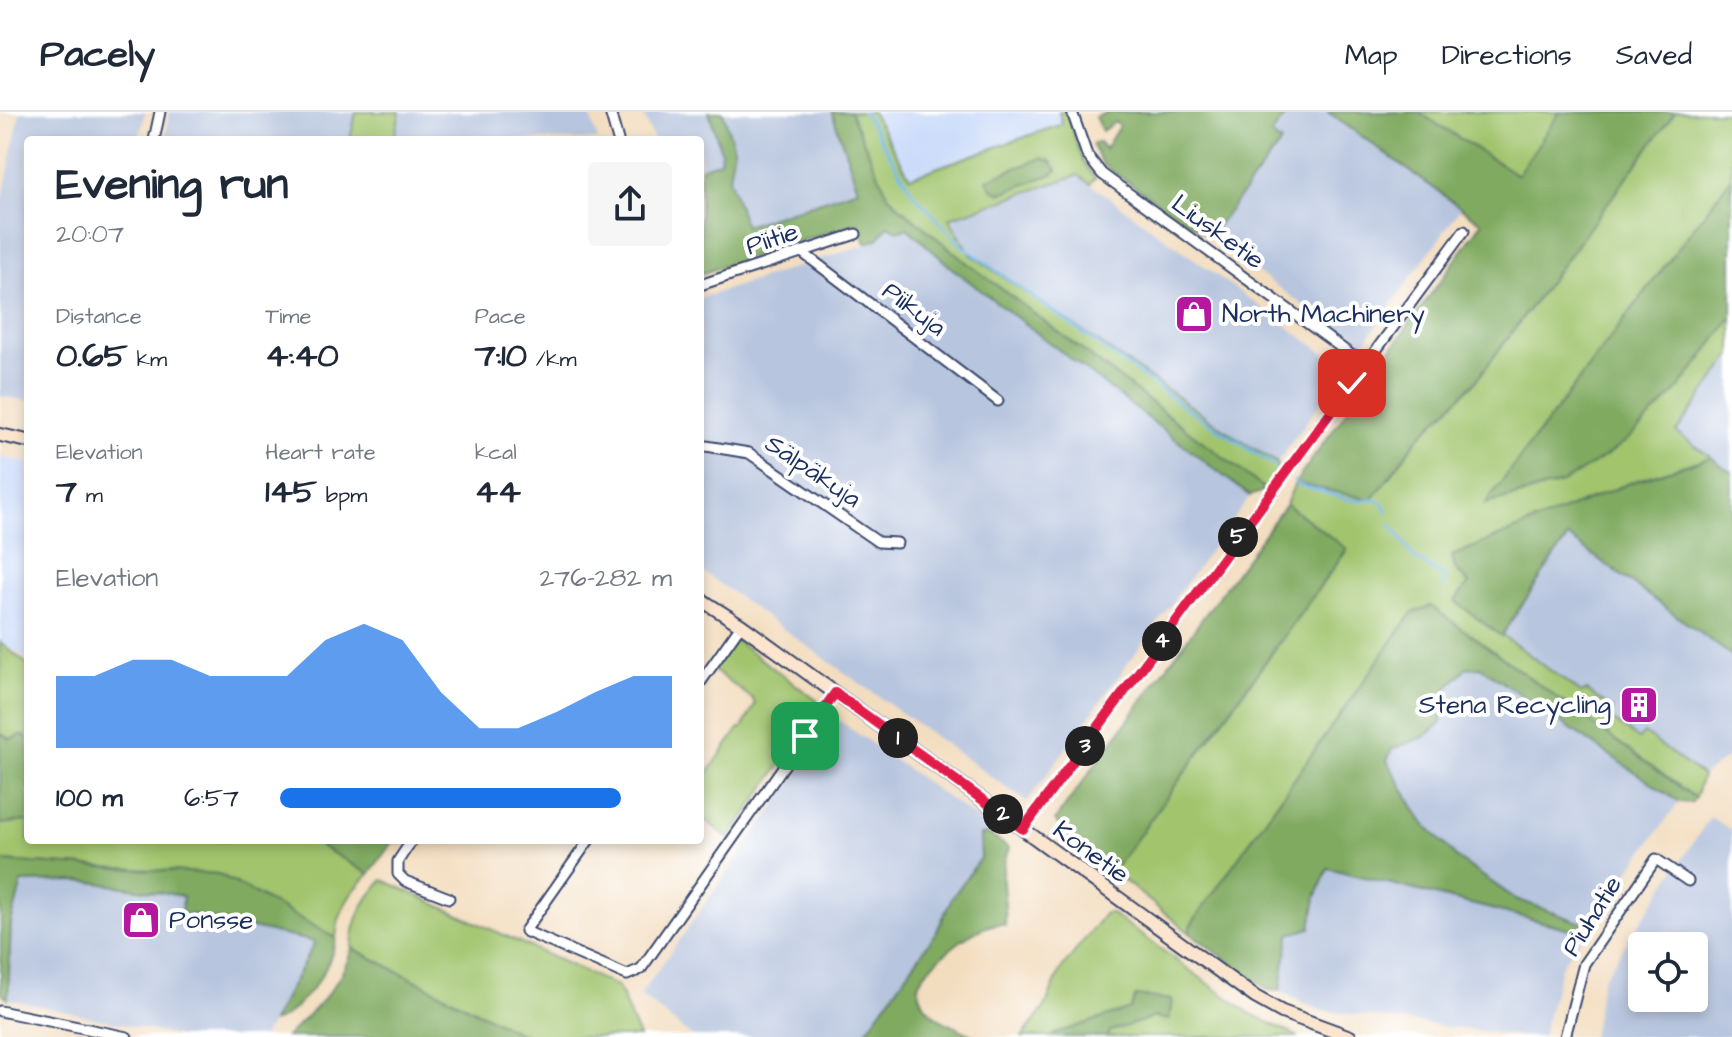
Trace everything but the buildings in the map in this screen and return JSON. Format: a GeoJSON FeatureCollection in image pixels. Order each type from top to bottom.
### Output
{"type":"FeatureCollection","features":[{"type":"Feature","properties":{"kind":"street"},"geometry":{"type":"LineString","coordinates":[[155,136],[160,112]]}},
{"type":"Feature","properties":{"kind":"street"},"geometry":{"type":"LineString","coordinates":[[610,112],[617,136]]}},
{"type":"Feature","properties":{"kind":"street","name":"Liusketie"},"geometry":{"type":"LineString","coordinates":[[1072,112],[1087,155],[1102,174],[1365,365]]}},
{"type":"Feature","properties":{"kind":"street"},"geometry":{"type":"LineString","coordinates":[[1023,829],[1464,231]]}},
{"type":"Feature","properties":{"kind":"street","name":"Piitie"},"geometry":{"type":"LineString","coordinates":[[704,284],[856,234]]}},
{"type":"Feature","properties":{"kind":"street","name":"Piikuja"},"geometry":{"type":"LineString","coordinates":[[803,253],[998,401]]}},
{"type":"Feature","properties":{"kind":"street"},"geometry":{"type":"LineString","coordinates":[[0,435],[24,440]]}},
{"type":"Feature","properties":{"kind":"street","name":"Sälpäkuja"},"geometry":{"type":"LineString","coordinates":[[704,446],[749,453],[878,542],[897,543]]}},
{"type":"Feature","properties":{"kind":"street","name":"Konetie"},"geometry":{"type":"LineString","coordinates":[[704,602],[741,625],[1255,997],[1282,1012],[1350,1037]]}},
{"type":"Feature","properties":{"kind":"street"},"geometry":{"type":"LineString","coordinates":[[704,677],[741,625]]}},
{"type":"Feature","properties":{"kind":"street"},"geometry":{"type":"LineString","coordinates":[[586,844],[525,931],[630,975],[641,969],[835,693]]}},
{"type":"Feature","properties":{"kind":"street"},"geometry":{"type":"LineString","coordinates":[[409,844],[398,861],[398,874],[405,881],[449,898]]}},
{"type":"Feature","properties":{"kind":"street","name":"Piuhatie"},"geometry":{"type":"LineString","coordinates":[[1565,1037],[1584,964],[1656,859],[1688,881]]}},
{"type":"Feature","properties":{"kind":"street"},"geometry":{"type":"LineString","coordinates":[[0,1011],[127,1037]]}},
{"type":"Feature","properties":{"kind":"shaded area"},"geometry":{"type":"Polygon","coordinates":[[[20,112],[145,112],[140,136],[24,136],[24,400],[0,396],[0,213],[20,112]]]}},
{"type":"Feature","properties":{"kind":"shaded area"},"geometry":{"type":"Polygon","coordinates":[[[170,112],[589,112],[597,136],[166,136],[170,112]]]}},
{"type":"Feature","properties":{"kind":"shaded area"},"geometry":{"type":"Polygon","coordinates":[[[642,112],[832,112],[859,189],[744,226],[721,154],[720,162],[704,167],[704,136],[652,136],[642,112]]]}},
{"type":"Feature","properties":{"kind":"shaded area"},"geometry":{"type":"Polygon","coordinates":[[[872,112],[1059,112],[1062,124],[910,177],[872,112]]]}},
{"type":"Feature","properties":{"kind":"shaded area"},"geometry":{"type":"Polygon","coordinates":[[[1288,112],[1328,112],[1461,208],[1361,347],[1209,237],[1281,143],[1271,135],[1288,112]]]}},
{"type":"Feature","properties":{"kind":"shaded area"},"geometry":{"type":"Polygon","coordinates":[[[1078,175],[1345,368],[1277,463],[970,254],[949,217],[1078,175]]]}},
{"type":"Feature","properties":{"kind":"shaded area"},"geometry":{"type":"Polygon","coordinates":[[[888,226],[907,228],[953,269],[1250,496],[1027,802],[704,573],[704,297],[878,239],[888,226]]]}},
{"type":"Feature","properties":{"kind":"shaded area"},"geometry":{"type":"Polygon","coordinates":[[[1732,355],[1732,473],[1676,432],[1732,355]]]}},
{"type":"Feature","properties":{"kind":"shaded area"},"geometry":{"type":"Polygon","coordinates":[[[0,457],[24,461],[24,657],[0,642],[0,457]]]}},
{"type":"Feature","properties":{"kind":"shaded area"},"geometry":{"type":"Polygon","coordinates":[[[1568,537],[1732,656],[1732,754],[1702,776],[1644,734],[1639,739],[1608,716],[1612,710],[1588,692],[1581,693],[1501,636],[1568,537]]]}},
{"type":"Feature","properties":{"kind":"shaded area"},"geometry":{"type":"Polygon","coordinates":[[[1480,667],[1679,802],[1562,964],[1542,1037],[1319,1010],[1280,991],[1290,933],[1311,927],[1316,897],[1327,868],[1582,932],[1551,910],[1516,899],[1457,858],[1421,820],[1387,761],[1392,749],[1424,737],[1441,695],[1466,668],[1480,667]]]}},
{"type":"Feature","properties":{"kind":"shaded area"},"geometry":{"type":"Polygon","coordinates":[[[837,719],[989,827],[988,834],[980,835],[982,857],[952,898],[936,933],[862,1037],[692,1037],[640,995],[837,719]]]}},
{"type":"Feature","properties":{"kind":"shaded area"},"geometry":{"type":"Polygon","coordinates":[[[1710,817],[1732,830],[1732,1037],[1592,1037],[1602,980],[1628,941],[1628,1012],[1708,1012],[1708,932],[1634,932],[1710,817]]]}},
{"type":"Feature","properties":{"kind":"shaded area"},"geometry":{"type":"Polygon","coordinates":[[[85,881],[183,896],[181,912],[315,942],[263,1037],[181,1037],[8,999],[11,923],[22,882],[85,881]]]}},
{"type":"Feature","properties":{"kind":"green space"},"geometry":{"type":"Polygon","coordinates":[[[356,112],[400,112],[395,136],[351,136],[356,112]]]}},
{"type":"Feature","properties":{"kind":"green space"},"geometry":{"type":"Polygon","coordinates":[[[709,112],[723,112],[734,148],[729,177],[745,226],[858,189],[832,112],[850,112],[888,195],[900,207],[962,259],[1266,490],[1250,496],[953,269],[907,228],[898,231],[888,226],[878,239],[866,243],[857,223],[704,273],[704,167],[720,161],[721,151],[709,112]]]}},
{"type":"Feature","properties":{"kind":"green space"},"geometry":{"type":"Polygon","coordinates":[[[850,112],[872,112],[910,177],[1062,124],[1059,112],[1066,112],[1083,161],[1095,178],[1090,184],[1078,175],[949,218],[970,254],[1277,463],[1279,472],[1266,490],[962,259],[900,207],[888,195],[850,112]]]}},
{"type":"Feature","properties":{"kind":"green space"},"geometry":{"type":"Polygon","coordinates":[[[1110,112],[1288,112],[1271,135],[1281,143],[1209,237],[1103,165],[1092,144],[1099,142],[1105,149],[1119,126],[1115,122],[1102,131],[1095,117],[1110,112]]]}},
{"type":"Feature","properties":{"kind":"green space"},"geometry":{"type":"Polygon","coordinates":[[[1328,112],[1418,112],[1517,175],[1560,112],[1675,112],[1475,382],[1419,437],[1372,500],[1295,483],[1482,223],[1328,112]]]}},
{"type":"Feature","properties":{"kind":"green space"},"geometry":{"type":"Polygon","coordinates":[[[1418,112],[1560,112],[1518,175],[1418,112]]]}},
{"type":"Feature","properties":{"kind":"green space"},"geometry":{"type":"Polygon","coordinates":[[[1675,112],[1732,112],[1732,177],[1486,503],[1529,493],[1566,479],[1599,460],[1656,411],[1732,317],[1732,355],[1676,432],[1711,457],[1632,482],[1452,556],[1455,568],[1469,583],[1456,601],[1581,693],[1587,691],[1613,710],[1608,717],[1639,739],[1644,733],[1702,776],[1695,798],[1430,606],[1412,613],[1190,926],[1190,933],[1108,868],[1116,867],[1347,550],[1286,504],[1295,483],[1372,500],[1419,437],[1475,382],[1675,112]]]}},
{"type":"Feature","properties":{"kind":"green space"},"geometry":{"type":"Polygon","coordinates":[[[1042,158],[1051,161],[1057,170],[1002,193],[989,185],[987,179],[1042,158]]]}},
{"type":"Feature","properties":{"kind":"green space"},"geometry":{"type":"Polygon","coordinates":[[[1732,177],[1732,317],[1700,361],[1675,393],[1626,441],[1607,455],[1562,483],[1485,504],[1732,177]]]}},
{"type":"Feature","properties":{"kind":"green space"},"geometry":{"type":"Polygon","coordinates":[[[1711,457],[1732,473],[1732,656],[1568,537],[1501,636],[1455,601],[1469,583],[1455,568],[1452,556],[1632,482],[1711,457]]]}},
{"type":"Feature","properties":{"kind":"green space"},"geometry":{"type":"Polygon","coordinates":[[[1286,504],[1347,549],[1116,867],[1108,868],[1068,839],[1055,820],[1286,504]]]}},
{"type":"Feature","properties":{"kind":"green space"},"geometry":{"type":"Polygon","coordinates":[[[1431,606],[1695,798],[1691,803],[1679,802],[1480,667],[1466,668],[1441,695],[1442,723],[1424,737],[1392,749],[1387,761],[1421,820],[1457,858],[1516,899],[1585,924],[1582,932],[1328,868],[1316,897],[1311,928],[1290,934],[1280,991],[1268,990],[1190,933],[1190,926],[1412,613],[1431,606]]]}},
{"type":"Feature","properties":{"kind":"green space"},"geometry":{"type":"Polygon","coordinates":[[[735,640],[823,705],[729,838],[704,819],[704,778],[742,728],[755,705],[753,699],[713,670],[735,640]]]}},
{"type":"Feature","properties":{"kind":"green space"},"geometry":{"type":"Polygon","coordinates":[[[0,642],[24,662],[24,736],[10,739],[0,733],[0,642]]]}},
{"type":"Feature","properties":{"kind":"green space"},"geometry":{"type":"Polygon","coordinates":[[[0,733],[10,739],[22,735],[24,821],[0,824],[0,733]]]}},
{"type":"Feature","properties":{"kind":"green space"},"geometry":{"type":"Polygon","coordinates":[[[24,821],[24,844],[317,844],[369,874],[346,903],[336,938],[219,874],[0,861],[0,824],[24,821]]]}},
{"type":"Feature","properties":{"kind":"green space"},"geometry":{"type":"Polygon","coordinates":[[[988,834],[1009,848],[1003,869],[1005,925],[984,928],[956,944],[932,966],[918,985],[925,1006],[931,1013],[975,1037],[862,1037],[936,933],[952,898],[981,857],[980,835],[988,834]]]}},
{"type":"Feature","properties":{"kind":"green space"},"geometry":{"type":"Polygon","coordinates":[[[317,844],[391,844],[369,874],[317,844]]]}},
{"type":"Feature","properties":{"kind":"green space"},"geometry":{"type":"Polygon","coordinates":[[[0,861],[219,874],[336,938],[332,954],[312,989],[296,1007],[272,1022],[315,942],[181,912],[183,896],[85,881],[22,882],[11,923],[8,999],[1,992],[0,861]]]}},
{"type":"Feature","properties":{"kind":"green space"},"geometry":{"type":"Polygon","coordinates":[[[383,880],[618,987],[639,1037],[527,1037],[352,948],[361,911],[383,880]]]}},
{"type":"Feature","properties":{"kind":"green space"},"geometry":{"type":"Polygon","coordinates":[[[1105,913],[1111,913],[1249,1013],[1299,1037],[1108,1037],[1110,1031],[1155,1017],[1169,1020],[1136,996],[1130,1009],[1052,1037],[1022,1037],[1045,1007],[1060,971],[1105,913]]]}},
{"type":"Feature","properties":{"kind":"green space"},"geometry":{"type":"Polygon","coordinates":[[[352,948],[527,1037],[286,1037],[334,986],[352,948]]]}},
{"type":"Feature","properties":{"kind":"green space"},"geometry":{"type":"Polygon","coordinates":[[[1136,996],[1172,1000],[1169,1020],[1155,1017],[1110,1031],[1108,1037],[1052,1037],[1130,1009],[1136,996]]]}},
{"type":"Feature","properties":{"kind":"waterway"},"geometry":{"type":"LineString","coordinates":[[864,112],[913,193],[961,245],[1179,403],[1276,467]]}},
{"type":"Feature","properties":{"kind":"waterway"},"geometry":{"type":"LineString","coordinates":[[1294,481],[1298,485],[1351,500],[1376,500],[1384,505],[1387,512]]}},
{"type":"Feature","properties":{"kind":"waterway"},"geometry":{"type":"LineString","coordinates":[[1391,524],[1414,558],[1445,577],[1443,588]]}},
{"type":"Feature","properties":{"kind":"place","name":"North Machinery"},"geometry":{"type":"Point","coordinates":[1194,314]}},
{"type":"Feature","properties":{"kind":"place","name":"Stena Recycling"},"geometry":{"type":"Point","coordinates":[1639,705]}},
{"type":"Feature","properties":{"kind":"place","name":"Ponsse"},"geometry":{"type":"Point","coordinates":[141,920]}},
{"type":"Feature","properties":{"kind":"route"},"geometry":{"type":"LineString","coordinates":[[805,736],[835,693],[1023,829],[1352,383]]}}]}
